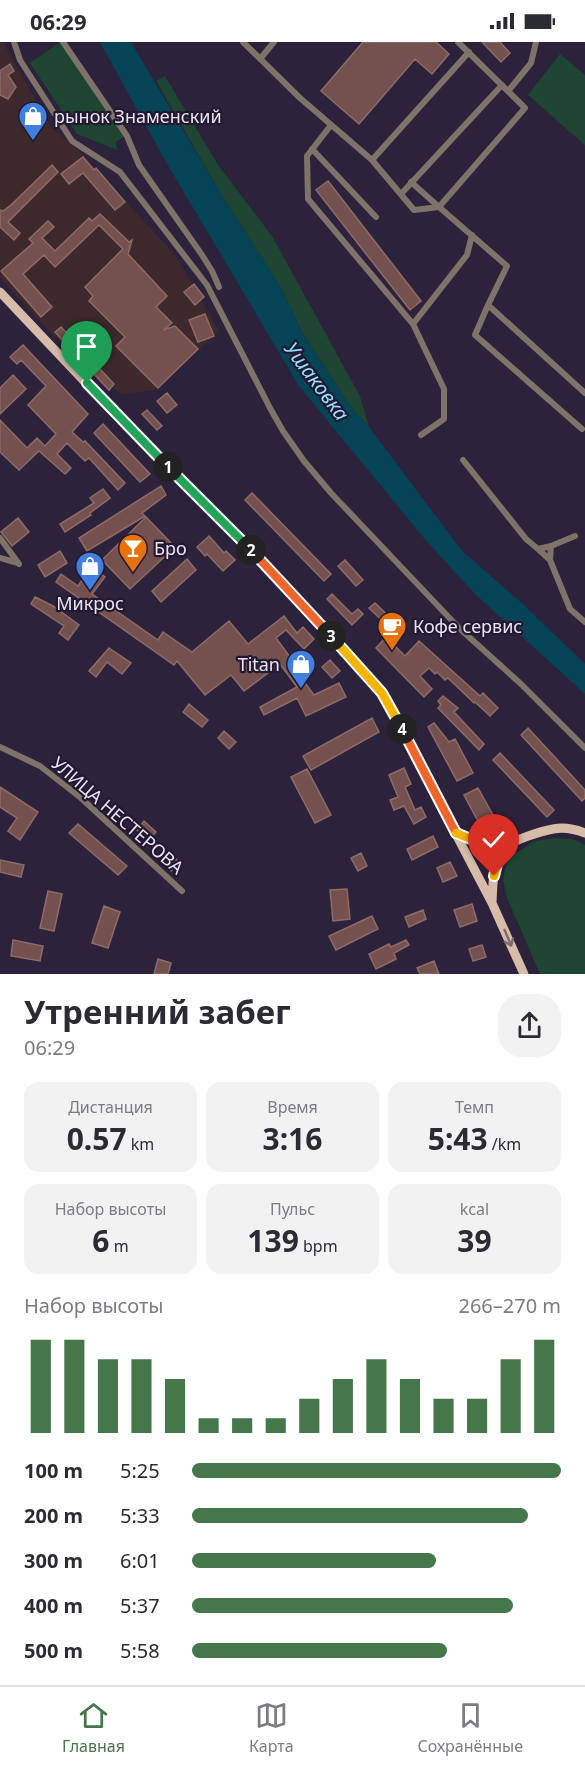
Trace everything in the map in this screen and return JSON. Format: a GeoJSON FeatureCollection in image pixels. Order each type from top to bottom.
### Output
{"type":"FeatureCollection","features":[{"type":"Feature","properties":{"kind":"main road"},"geometry":{"type":"LineString","coordinates":[[0,292],[127,426],[297,597],[382,693],[492,903],[524,974]]}},
{"type":"Feature","properties":{"kind":"main road"},"geometry":{"type":"LineString","coordinates":[[492,903],[496,866],[506,848],[554,829],[571,829],[585,833]]}},
{"type":"Feature","properties":{"kind":"main road"},"geometry":{"type":"LineString","coordinates":[[455,833],[483,844],[506,848]]}},
{"type":"Feature","properties":{"kind":"street"},"geometry":{"type":"LineString","coordinates":[[14,42],[20,60],[72,141],[120,172],[207,285],[270,408],[304,460],[355,519],[459,628],[521,684],[585,748]]}},
{"type":"Feature","properties":{"kind":"street"},"geometry":{"type":"LineString","coordinates":[[63,42],[127,135],[139,165],[213,271],[219,287]]}},
{"type":"Feature","properties":{"kind":"street"},"geometry":{"type":"LineString","coordinates":[[243,42],[300,98],[372,160],[414,210],[439,207],[525,108],[459,42]]}},
{"type":"Feature","properties":{"kind":"street"},"geometry":{"type":"LineString","coordinates":[[260,59],[274,42]]}},
{"type":"Feature","properties":{"kind":"street"},"geometry":{"type":"LineString","coordinates":[[509,90],[531,63],[536,42]]}},
{"type":"Feature","properties":{"kind":"street"},"geometry":{"type":"LineString","coordinates":[[372,160],[469,52]]}},
{"type":"Feature","properties":{"kind":"street"},"geometry":{"type":"LineString","coordinates":[[401,194],[502,85]]}},
{"type":"Feature","properties":{"kind":"street"},"geometry":{"type":"LineString","coordinates":[[331,125],[307,156],[308,199],[413,324],[444,389],[444,419],[422,435]]}},
{"type":"Feature","properties":{"kind":"street"},"geometry":{"type":"LineString","coordinates":[[312,149],[376,217]]}},
{"type":"Feature","properties":{"kind":"street"},"geometry":{"type":"LineString","coordinates":[[411,182],[507,266],[475,335],[582,429]]}},
{"type":"Feature","properties":{"kind":"street"},"geometry":{"type":"LineString","coordinates":[[413,324],[467,255],[472,235]]}},
{"type":"Feature","properties":{"kind":"street"},"geometry":{"type":"LineString","coordinates":[[489,305],[585,393]]}},
{"type":"Feature","properties":{"kind":"street"},"geometry":{"type":"LineString","coordinates":[[462,460],[526,539],[550,560],[570,609],[585,622]]}},
{"type":"Feature","properties":{"kind":"street"},"geometry":{"type":"LineString","coordinates":[[538,549],[575,536]]}},
{"type":"Feature","properties":{"kind":"street"},"geometry":{"type":"LineString","coordinates":[[0,538],[19,564],[0,558]]}},
{"type":"Feature","properties":{"kind":"street"},"geometry":{"type":"LineString","coordinates":[[550,560],[551,546]]}},
{"type":"Feature","properties":{"kind":"street","name":"УЛИЦА НЕСТЕРОВА"},"geometry":{"type":"LineString","coordinates":[[0,747],[40,766],[81,798],[182,891]]}},
{"type":"Feature","properties":{"kind":"shaded area"},"geometry":{"type":"Polygon","coordinates":[[[0,42],[3,42],[51,127],[83,155],[176,256],[219,331],[155,390],[121,394],[49,331],[0,278],[0,42]]]}},
{"type":"Feature","properties":{"kind":"green space"},"geometry":{"type":"Polygon","coordinates":[[[60,42],[128,134],[116,142],[117,150],[77,134],[30,63],[60,42]]]}},
{"type":"Feature","properties":{"kind":"green space"},"geometry":{"type":"Polygon","coordinates":[[[560,54],[585,75],[585,145],[528,95],[560,54]]]}},
{"type":"Feature","properties":{"kind":"green space"},"geometry":{"type":"Polygon","coordinates":[[[165,76],[218,165],[272,236],[360,396],[369,427],[349,405],[302,332],[281,288],[219,191],[156,81],[165,76]]]}},
{"type":"Feature","properties":{"kind":"green space"},"geometry":{"type":"Polygon","coordinates":[[[554,838],[572,839],[585,845],[585,974],[540,974],[507,898],[503,880],[507,859],[535,841],[554,838]]]}},
{"type":"Feature","properties":{"kind":"water","name":"Ушаковка"},"geometry":{"type":"Polygon","coordinates":[[[100,42],[131,42],[219,191],[281,288],[302,332],[349,405],[369,427],[462,551],[524,605],[585,664],[585,694],[475,594],[424,538],[299,386],[166,162],[100,42]]]}},
{"type":"Feature","properties":{"kind":"building"},"geometry":{"type":"Polygon","coordinates":[[[363,42],[436,42],[449,54],[432,74],[415,59],[359,124],[321,91],[363,42]]]}},
{"type":"Feature","properties":{"kind":"building"},"geometry":{"type":"Polygon","coordinates":[[[482,42],[500,42],[510,53],[501,62],[482,42]]]}},
{"type":"Feature","properties":{"kind":"building"},"geometry":{"type":"Polygon","coordinates":[[[10,64],[14,71],[8,75],[16,87],[8,99],[0,95],[0,71],[10,64]]]}},
{"type":"Feature","properties":{"kind":"building"},"geometry":{"type":"Polygon","coordinates":[[[83,157],[94,170],[96,168],[125,202],[115,210],[83,173],[69,184],[61,174],[83,157]]]}},
{"type":"Feature","properties":{"kind":"building"},"geometry":{"type":"Polygon","coordinates":[[[52,165],[58,172],[8,222],[20,233],[14,240],[0,227],[0,210],[3,211],[11,205],[52,165]]]}},
{"type":"Feature","properties":{"kind":"building"},"geometry":{"type":"Polygon","coordinates":[[[328,181],[421,301],[410,310],[316,190],[328,181]]]}},
{"type":"Feature","properties":{"kind":"building"},"geometry":{"type":"Polygon","coordinates":[[[100,214],[129,242],[132,240],[128,254],[167,296],[156,307],[172,323],[163,330],[175,326],[198,349],[158,388],[116,346],[125,337],[89,301],[93,296],[85,287],[123,249],[99,225],[55,267],[44,255],[23,274],[52,307],[41,317],[1,271],[33,243],[29,239],[48,221],[54,227],[42,238],[55,251],[89,218],[92,221],[100,214]]]}},
{"type":"Feature","properties":{"kind":"building"},"geometry":{"type":"Polygon","coordinates":[[[194,284],[204,297],[195,305],[184,292],[194,284]]]}},
{"type":"Feature","properties":{"kind":"building"},"geometry":{"type":"Polygon","coordinates":[[[205,314],[214,336],[198,342],[189,320],[205,314]]]}},
{"type":"Feature","properties":{"kind":"building"},"geometry":{"type":"Polygon","coordinates":[[[61,327],[114,384],[109,390],[55,332],[61,327]]]}},
{"type":"Feature","properties":{"kind":"building"},"geometry":{"type":"Polygon","coordinates":[[[23,345],[88,414],[72,432],[83,442],[85,441],[125,483],[118,490],[89,458],[85,461],[67,443],[57,454],[71,468],[65,474],[39,451],[19,470],[0,452],[0,420],[27,448],[37,438],[45,446],[56,434],[28,405],[46,386],[21,360],[17,364],[10,357],[23,345]]]}},
{"type":"Feature","properties":{"kind":"building"},"geometry":{"type":"Polygon","coordinates":[[[13,375],[26,389],[0,414],[0,388],[13,375]]]}},
{"type":"Feature","properties":{"kind":"building"},"geometry":{"type":"Polygon","coordinates":[[[167,393],[177,405],[167,413],[157,401],[167,393]]]}},
{"type":"Feature","properties":{"kind":"building"},"geometry":{"type":"Polygon","coordinates":[[[147,410],[162,426],[157,430],[142,414],[147,410]]]}},
{"type":"Feature","properties":{"kind":"building"},"geometry":{"type":"Polygon","coordinates":[[[103,424],[150,474],[140,482],[94,433],[103,424]]]}},
{"type":"Feature","properties":{"kind":"building"},"geometry":{"type":"Polygon","coordinates":[[[161,486],[166,495],[142,513],[145,516],[87,551],[79,538],[161,486]]]}},
{"type":"Feature","properties":{"kind":"building"},"geometry":{"type":"Polygon","coordinates":[[[103,489],[110,498],[90,513],[91,515],[65,532],[60,524],[94,503],[90,498],[103,489]]]}},
{"type":"Feature","properties":{"kind":"building"},"geometry":{"type":"Polygon","coordinates":[[[252,493],[331,574],[324,581],[245,500],[252,493]]]}},
{"type":"Feature","properties":{"kind":"building"},"geometry":{"type":"Polygon","coordinates":[[[146,517],[175,547],[130,589],[102,560],[146,517]]]}},
{"type":"Feature","properties":{"kind":"building"},"geometry":{"type":"Polygon","coordinates":[[[18,518],[29,532],[12,546],[1,532],[18,518]]]}},
{"type":"Feature","properties":{"kind":"building"},"geometry":{"type":"Polygon","coordinates":[[[209,536],[224,553],[226,551],[235,560],[223,571],[197,547],[209,536]]]}},
{"type":"Feature","properties":{"kind":"building"},"geometry":{"type":"Polygon","coordinates":[[[60,551],[67,563],[45,577],[38,565],[60,551]]]}},
{"type":"Feature","properties":{"kind":"building"},"geometry":{"type":"Polygon","coordinates":[[[187,559],[196,570],[161,602],[152,591],[187,559]]]}},
{"type":"Feature","properties":{"kind":"building"},"geometry":{"type":"Polygon","coordinates":[[[345,560],[363,580],[356,586],[338,566],[345,560]]]}},
{"type":"Feature","properties":{"kind":"building"},"geometry":{"type":"Polygon","coordinates":[[[91,567],[105,577],[92,594],[158,640],[163,632],[192,652],[229,621],[248,644],[284,616],[297,633],[303,627],[314,639],[304,649],[286,630],[276,638],[290,657],[287,659],[314,695],[339,683],[346,697],[306,716],[297,698],[264,715],[260,707],[297,687],[280,664],[244,691],[231,675],[205,695],[177,661],[174,665],[56,582],[61,574],[78,586],[91,567]]]}},
{"type":"Feature","properties":{"kind":"building"},"geometry":{"type":"Polygon","coordinates":[[[332,594],[352,614],[358,609],[363,614],[352,625],[327,599],[332,594]]]}},
{"type":"Feature","properties":{"kind":"building"},"geometry":{"type":"Polygon","coordinates":[[[35,597],[53,606],[79,625],[68,640],[59,633],[64,626],[31,604],[35,597]]]}},
{"type":"Feature","properties":{"kind":"building"},"geometry":{"type":"Polygon","coordinates":[[[375,603],[399,626],[394,632],[369,608],[375,603]]]}},
{"type":"Feature","properties":{"kind":"building"},"geometry":{"type":"Polygon","coordinates":[[[386,637],[405,656],[419,641],[480,696],[483,693],[498,708],[490,716],[448,678],[445,680],[429,668],[420,676],[432,689],[424,697],[376,648],[386,637]]]}},
{"type":"Feature","properties":{"kind":"building"},"geometry":{"type":"Polygon","coordinates":[[[109,648],[131,663],[122,674],[107,662],[96,677],[89,671],[109,648]]]}},
{"type":"Feature","properties":{"kind":"building"},"geometry":{"type":"Polygon","coordinates":[[[330,660],[340,671],[332,678],[322,667],[330,660]]]}},
{"type":"Feature","properties":{"kind":"building"},"geometry":{"type":"Polygon","coordinates":[[[443,696],[458,708],[454,712],[484,744],[479,750],[438,708],[441,705],[438,701],[443,696]]]}},
{"type":"Feature","properties":{"kind":"building"},"geometry":{"type":"Polygon","coordinates":[[[189,704],[208,720],[202,727],[183,712],[189,704]]]}},
{"type":"Feature","properties":{"kind":"building"},"geometry":{"type":"Polygon","coordinates":[[[372,718],[379,732],[311,770],[303,756],[372,718]]]}},
{"type":"Feature","properties":{"kind":"building"},"geometry":{"type":"Polygon","coordinates":[[[434,723],[449,742],[455,739],[473,773],[457,781],[428,727],[434,723]]]}},
{"type":"Feature","properties":{"kind":"building"},"geometry":{"type":"Polygon","coordinates":[[[528,728],[585,790],[585,798],[582,801],[521,735],[528,728]]]}},
{"type":"Feature","properties":{"kind":"building"},"geometry":{"type":"Polygon","coordinates":[[[224,731],[236,742],[229,749],[218,738],[224,731]]]}},
{"type":"Feature","properties":{"kind":"building"},"geometry":{"type":"Polygon","coordinates":[[[500,753],[554,810],[547,817],[493,760],[500,753]]]}},
{"type":"Feature","properties":{"kind":"building"},"geometry":{"type":"Polygon","coordinates":[[[404,768],[411,784],[405,787],[415,810],[421,807],[426,817],[414,824],[404,806],[394,810],[390,800],[398,797],[389,775],[404,768]]]}},
{"type":"Feature","properties":{"kind":"building"},"geometry":{"type":"Polygon","coordinates":[[[307,769],[331,815],[315,823],[291,777],[307,769]]]}},
{"type":"Feature","properties":{"kind":"building"},"geometry":{"type":"Polygon","coordinates":[[[0,787],[38,812],[20,840],[8,831],[17,818],[0,807],[0,787]]]}},
{"type":"Feature","properties":{"kind":"building"},"geometry":{"type":"Polygon","coordinates":[[[478,788],[502,831],[489,838],[464,795],[478,788]]]}},
{"type":"Feature","properties":{"kind":"building"},"geometry":{"type":"Polygon","coordinates":[[[144,821],[156,832],[148,841],[137,830],[144,821]]]}},
{"type":"Feature","properties":{"kind":"building"},"geometry":{"type":"Polygon","coordinates":[[[78,824],[127,866],[118,875],[69,833],[78,824]]]}},
{"type":"Feature","properties":{"kind":"building"},"geometry":{"type":"Polygon","coordinates":[[[433,836],[438,847],[412,860],[407,849],[433,836]]]}},
{"type":"Feature","properties":{"kind":"building"},"geometry":{"type":"Polygon","coordinates":[[[168,851],[180,863],[171,871],[160,859],[168,851]]]}},
{"type":"Feature","properties":{"kind":"building"},"geometry":{"type":"Polygon","coordinates":[[[361,853],[367,866],[358,871],[351,858],[361,853]]]}},
{"type":"Feature","properties":{"kind":"building"},"geometry":{"type":"Polygon","coordinates":[[[0,860],[24,865],[21,877],[0,872],[0,860]]]}},
{"type":"Feature","properties":{"kind":"building"},"geometry":{"type":"Polygon","coordinates":[[[450,862],[457,876],[443,882],[437,868],[450,862]]]}},
{"type":"Feature","properties":{"kind":"building"},"geometry":{"type":"Polygon","coordinates":[[[347,889],[350,919],[333,921],[330,890],[347,889]]]}},
{"type":"Feature","properties":{"kind":"building"},"geometry":{"type":"Polygon","coordinates":[[[48,891],[62,894],[54,931],[40,928],[48,891]]]}},
{"type":"Feature","properties":{"kind":"building"},"geometry":{"type":"Polygon","coordinates":[[[472,904],[477,921],[460,927],[454,910],[472,904]]]}},
{"type":"Feature","properties":{"kind":"building"},"geometry":{"type":"Polygon","coordinates":[[[104,906],[120,912],[108,948],[92,943],[104,906]]]}},
{"type":"Feature","properties":{"kind":"building"},"geometry":{"type":"Polygon","coordinates":[[[423,910],[426,919],[409,927],[405,917],[423,910]]]}},
{"type":"Feature","properties":{"kind":"building"},"geometry":{"type":"Polygon","coordinates":[[[372,916],[378,929],[336,950],[329,936],[372,916]]]}},
{"type":"Feature","properties":{"kind":"building"},"geometry":{"type":"Polygon","coordinates":[[[13,940],[43,946],[40,961],[11,956],[13,940]]]}},
{"type":"Feature","properties":{"kind":"building"},"geometry":{"type":"Polygon","coordinates":[[[406,940],[409,945],[394,953],[396,959],[376,969],[369,954],[389,944],[391,947],[406,940]]]}},
{"type":"Feature","properties":{"kind":"building"},"geometry":{"type":"Polygon","coordinates":[[[482,945],[486,957],[473,961],[469,949],[482,945]]]}},
{"type":"Feature","properties":{"kind":"building"},"geometry":{"type":"Polygon","coordinates":[[[158,959],[171,963],[168,974],[154,974],[158,959]]]}},
{"type":"Feature","properties":{"kind":"building"},"geometry":{"type":"Polygon","coordinates":[[[434,961],[439,974],[420,974],[417,968],[434,961]]]}},
{"type":"Feature","properties":{"kind":"place","name":"рынок Знаменский"},"geometry":{"type":"Point","coordinates":[33,142]}},
{"type":"Feature","properties":{"kind":"place","name":"Бро"},"geometry":{"type":"Point","coordinates":[133,574]}},
{"type":"Feature","properties":{"kind":"place","name":"Микрос"},"geometry":{"type":"Point","coordinates":[90,592]}},
{"type":"Feature","properties":{"kind":"place","name":"Кофе сервис"},"geometry":{"type":"Point","coordinates":[392,652]}},
{"type":"Feature","properties":{"kind":"place","name":"Titan"},"geometry":{"type":"Point","coordinates":[301,690]}},
{"type":"Feature","properties":{"kind":"route"},"geometry":{"type":"LineString","coordinates":[[87,383],[297,597],[382,693],[455,833],[483,844],[506,848],[498,860],[494,876]]}}]}
